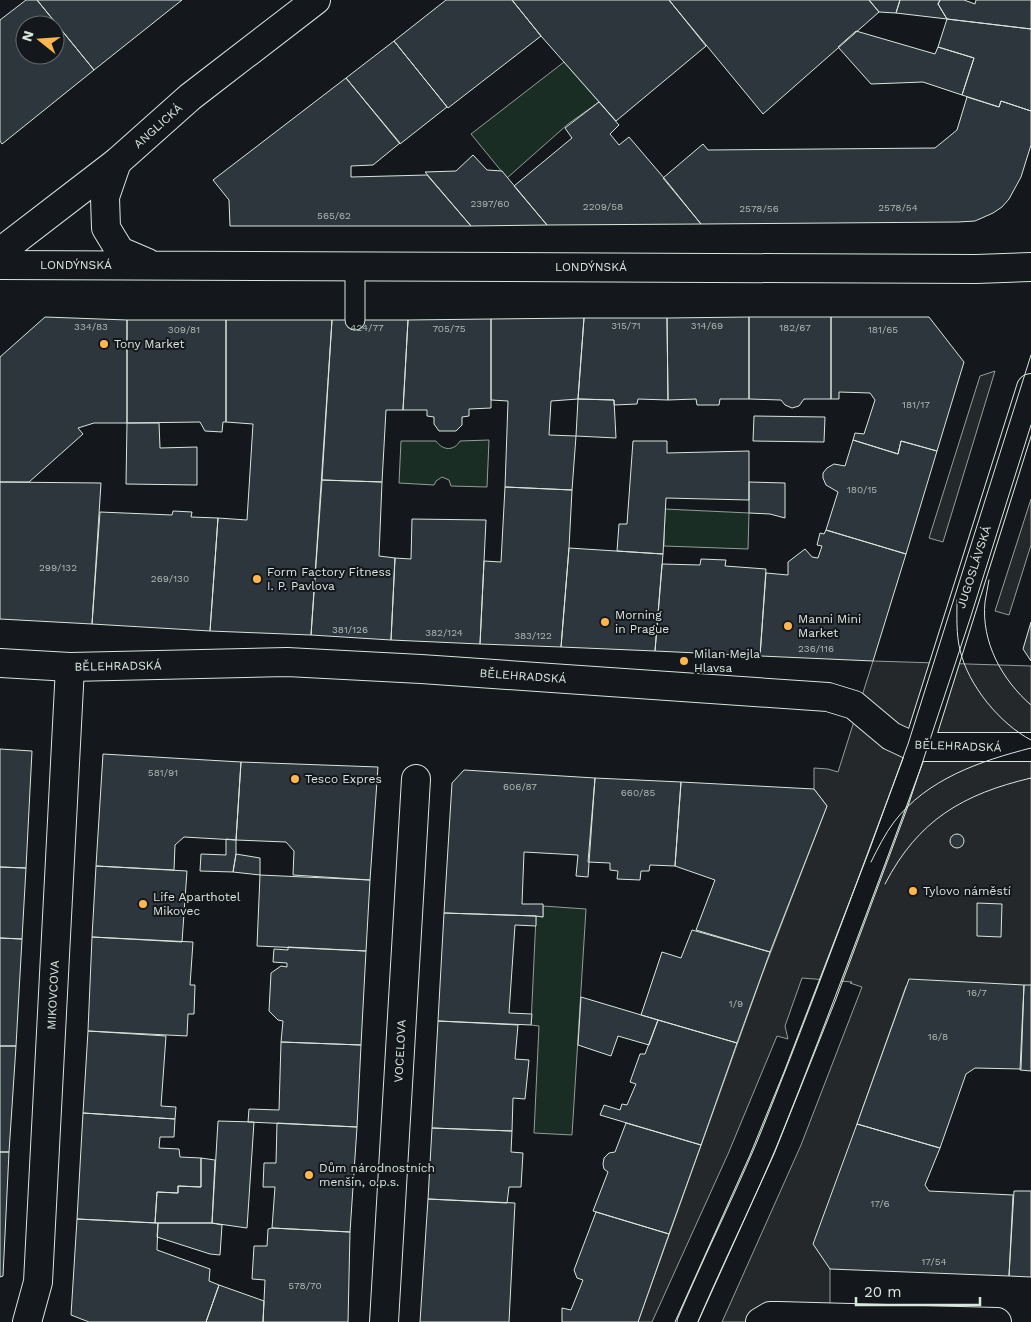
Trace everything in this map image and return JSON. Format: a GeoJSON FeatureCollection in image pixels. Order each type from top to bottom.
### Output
{"type":"FeatureCollection","features":[{"type":"Feature","properties":{"kind":"street","name":"ANGLICKÁ"},"geometry":{"type":"LineString","coordinates":[[0,252],[117,162],[190,96],[316,0]]}},
{"type":"Feature","properties":{"kind":"street","name":"LONDÝNSKÁ"},"geometry":{"type":"LineString","coordinates":[[117,162],[105,197],[106,228],[120,251],[152,265]]}},
{"type":"Feature","properties":{"kind":"street","name":"LONDÝNSKÁ"},"geometry":{"type":"LineString","coordinates":[[0,265],[976,269],[1031,267]]}},
{"type":"Feature","properties":{"kind":"street","name":"JUGOSLÁVSKÁ"},"geometry":{"type":"LineString","coordinates":[[918,746],[1031,388]]}},
{"type":"Feature","properties":{"kind":"street","name":"BĚLEHRADSKÁ"},"geometry":{"type":"LineString","coordinates":[[0,664],[70,667],[296,663],[421,668],[828,697],[854,705],[891,736],[908,744],[918,746],[1031,747]]}},
{"type":"Feature","properties":{"kind":"street","name":"MIKOVCOVA"},"geometry":{"type":"LineString","coordinates":[[27,1322],[38,1282],[70,667]]}},
{"type":"Feature","properties":{"kind":"street","name":"VOCELOVA"},"geometry":{"type":"LineString","coordinates":[[384,1322],[416,779]]}},
{"type":"Feature","properties":{"kind":"street"},"geometry":{"type":"LineString","coordinates":[[765,1319],[830,1317],[997,1322]]}},
{"type":"Feature","properties":{"kind":"lane"},"geometry":{"type":"LineString","coordinates":[[356,266],[356,320]]}},
{"type":"Feature","properties":{"kind":"lane"},"geometry":{"type":"LineString","coordinates":[[687,1322],[765,1148],[796,1072],[862,901],[918,746]]}},
{"type":"Feature","properties":{"kind":"green space"},"geometry":{"type":"Polygon","coordinates":[[[564,62],[599,102],[568,124],[507,178],[471,134],[564,62]]]}},
{"type":"Feature","properties":{"kind":"green space"},"geometry":{"type":"Polygon","coordinates":[[[489,440],[487,487],[451,486],[449,480],[442,477],[434,485],[399,483],[401,441],[436,441],[442,447],[448,449],[455,447],[460,441],[489,440]]]}},
{"type":"Feature","properties":{"kind":"green space"},"geometry":{"type":"Polygon","coordinates":[[[665,509],[749,513],[748,549],[664,546],[665,509]]]}},
{"type":"Feature","properties":{"kind":"green space"},"geometry":{"type":"Polygon","coordinates":[[[543,906],[586,909],[572,1135],[534,1133],[539,1026],[531,1025],[536,916],[543,917],[543,906]]]}},
{"type":"Feature","properties":{"kind":"shaded area"},"geometry":{"type":"Polygon","coordinates":[[[995,371],[943,542],[929,538],[980,376],[995,371]]]}},
{"type":"Feature","properties":{"kind":"shaded area"},"geometry":{"type":"Polygon","coordinates":[[[1031,499],[1031,545],[1009,615],[995,611],[1031,499]]]}},
{"type":"Feature","properties":{"kind":"shaded area","name":"Tylovo náměstí"},"geometry":{"type":"Polygon","coordinates":[[[873,661],[1031,666],[1031,992],[906,986],[857,1124],[830,1269],[830,1322],[722,1322],[801,1145],[862,987],[850,983],[852,982],[802,978],[785,1026],[788,1039],[777,1036],[728,1154],[652,1322],[638,1322],[762,975],[827,806],[814,789],[814,768],[838,772],[873,661]]]}},
{"type":"Feature","properties":{"kind":"building"},"geometry":{"type":"Polygon","coordinates":[[[26,0],[37,0],[49,15],[15,15],[15,65],[65,65],[65,34],[94,70],[2,144],[0,141],[0,20],[26,0]]]}},
{"type":"Feature","properties":{"kind":"building"},"geometry":{"type":"Polygon","coordinates":[[[37,0],[182,0],[94,70],[65,34],[65,15],[49,15],[37,0]]]}},
{"type":"Feature","properties":{"kind":"building"},"geometry":{"type":"Polygon","coordinates":[[[446,0],[512,0],[541,36],[448,108],[394,41],[446,0]]]}},
{"type":"Feature","properties":{"kind":"building"},"geometry":{"type":"Polygon","coordinates":[[[512,0],[669,0],[706,46],[616,121],[512,0]]]}},
{"type":"Feature","properties":{"kind":"building"},"geometry":{"type":"Polygon","coordinates":[[[669,0],[869,0],[879,12],[763,114],[669,0]]]}},
{"type":"Feature","properties":{"kind":"building"},"geometry":{"type":"Polygon","coordinates":[[[869,0],[900,0],[896,13],[879,12],[869,0]]]}},
{"type":"Feature","properties":{"kind":"building"},"geometry":{"type":"Polygon","coordinates":[[[900,0],[940,0],[938,4],[947,19],[896,13],[900,0]]]}},
{"type":"Feature","properties":{"kind":"building"},"geometry":{"type":"Polygon","coordinates":[[[940,0],[964,0],[975,4],[976,0],[1031,0],[1031,29],[947,19],[938,4],[940,0]]]}},
{"type":"Feature","properties":{"kind":"building"},"geometry":{"type":"Polygon","coordinates":[[[947,19],[1031,29],[1031,111],[1001,101],[999,107],[962,95],[974,58],[938,47],[947,19]]]}},
{"type":"Feature","properties":{"kind":"building"},"geometry":{"type":"Polygon","coordinates":[[[856,31],[935,54],[938,47],[974,58],[962,95],[923,82],[871,84],[838,47],[856,31]]]}},
{"type":"Feature","properties":{"kind":"building"},"geometry":{"type":"Polygon","coordinates":[[[394,41],[447,107],[400,144],[346,78],[394,41]]]}},
{"type":"Feature","properties":{"kind":"building"},"geometry":{"type":"Polygon","coordinates":[[[346,78],[400,143],[373,165],[351,166],[351,177],[427,175],[471,226],[230,226],[229,200],[213,180],[346,78]]]}},
{"type":"Feature","properties":{"kind":"building"},"geometry":{"type":"Polygon","coordinates":[[[967,97],[999,107],[1001,101],[1031,111],[1031,145],[1021,177],[1009,199],[1002,207],[975,221],[701,224],[663,178],[703,144],[708,150],[935,148],[957,130],[967,97]]]}},
{"type":"Feature","properties":{"kind":"building"},"geometry":{"type":"Polygon","coordinates":[[[599,102],[619,125],[610,134],[619,145],[629,137],[701,224],[547,225],[514,186],[572,138],[565,128],[599,102]]]}},
{"type":"Feature","properties":{"kind":"building"},"geometry":{"type":"Polygon","coordinates":[[[473,155],[487,170],[502,171],[547,225],[471,226],[425,172],[456,171],[473,155]]]}},
{"type":"Feature","properties":{"kind":"building"},"geometry":{"type":"Polygon","coordinates":[[[45,317],[127,320],[127,423],[94,423],[78,428],[83,434],[29,482],[0,482],[0,357],[45,317]]]}},
{"type":"Feature","properties":{"kind":"building"},"geometry":{"type":"Polygon","coordinates":[[[749,317],[749,399],[720,399],[719,405],[697,405],[696,399],[668,400],[667,318],[749,317]]]}},
{"type":"Feature","properties":{"kind":"building"},"geometry":{"type":"Polygon","coordinates":[[[749,317],[831,317],[831,399],[804,399],[799,406],[792,408],[785,405],[781,400],[749,399],[749,317]]]}},
{"type":"Feature","properties":{"kind":"building"},"geometry":{"type":"Polygon","coordinates":[[[831,317],[929,317],[964,362],[937,451],[901,441],[898,454],[853,440],[855,433],[864,434],[875,400],[870,393],[839,392],[839,399],[831,399],[831,317]]]}},
{"type":"Feature","properties":{"kind":"building"},"geometry":{"type":"Polygon","coordinates":[[[584,318],[578,399],[551,401],[549,435],[576,436],[572,490],[505,487],[508,401],[491,400],[491,319],[584,318]]]}},
{"type":"Feature","properties":{"kind":"building"},"geometry":{"type":"Polygon","coordinates":[[[584,318],[667,318],[668,400],[638,399],[637,404],[614,405],[614,400],[578,399],[584,318]]]}},
{"type":"Feature","properties":{"kind":"building"},"geometry":{"type":"Polygon","coordinates":[[[491,319],[491,408],[469,409],[469,416],[462,417],[462,425],[456,431],[439,431],[434,424],[434,417],[427,416],[427,410],[403,410],[408,320],[491,319]]]}},
{"type":"Feature","properties":{"kind":"building"},"geometry":{"type":"Polygon","coordinates":[[[127,320],[226,320],[226,422],[223,422],[222,432],[205,431],[200,422],[127,423],[127,320]]]}},
{"type":"Feature","properties":{"kind":"building"},"geometry":{"type":"Polygon","coordinates":[[[226,320],[332,320],[311,635],[210,631],[218,518],[247,520],[253,424],[226,422],[226,320]]]}},
{"type":"Feature","properties":{"kind":"building"},"geometry":{"type":"Polygon","coordinates":[[[332,320],[408,320],[403,410],[386,410],[382,482],[322,480],[332,320]]]}},
{"type":"Feature","properties":{"kind":"building"},"geometry":{"type":"Polygon","coordinates":[[[578,399],[614,400],[616,438],[576,436],[578,399]]]}},
{"type":"Feature","properties":{"kind":"building"},"geometry":{"type":"Polygon","coordinates":[[[754,416],[825,417],[824,442],[753,441],[754,416]]]}},
{"type":"Feature","properties":{"kind":"building"},"geometry":{"type":"Polygon","coordinates":[[[127,423],[159,423],[160,448],[197,447],[197,485],[126,484],[127,423]]]}},
{"type":"Feature","properties":{"kind":"building"},"geometry":{"type":"Polygon","coordinates":[[[853,440],[898,454],[901,441],[937,451],[906,554],[826,530],[838,492],[826,485],[823,473],[834,464],[845,466],[853,440]]]}},
{"type":"Feature","properties":{"kind":"building"},"geometry":{"type":"Polygon","coordinates":[[[633,441],[667,441],[667,453],[749,451],[749,500],[666,498],[663,554],[617,551],[619,524],[627,524],[633,441]]]}},
{"type":"Feature","properties":{"kind":"building"},"geometry":{"type":"Polygon","coordinates":[[[322,480],[382,482],[379,556],[395,558],[391,640],[311,635],[322,480]]]}},
{"type":"Feature","properties":{"kind":"building"},"geometry":{"type":"Polygon","coordinates":[[[0,482],[101,483],[92,624],[0,619],[0,482]]]}},
{"type":"Feature","properties":{"kind":"building"},"geometry":{"type":"Polygon","coordinates":[[[749,482],[785,483],[785,518],[770,514],[749,513],[749,482]]]}},
{"type":"Feature","properties":{"kind":"building"},"geometry":{"type":"Polygon","coordinates":[[[505,487],[572,490],[561,647],[480,644],[484,561],[501,562],[505,487]]]}},
{"type":"Feature","properties":{"kind":"building"},"geometry":{"type":"Polygon","coordinates":[[[173,511],[192,512],[191,517],[218,518],[210,631],[92,624],[100,512],[172,515],[173,511]]]}},
{"type":"Feature","properties":{"kind":"building"},"geometry":{"type":"Polygon","coordinates":[[[412,519],[486,520],[480,644],[391,640],[395,558],[411,559],[412,519]]]}},
{"type":"Feature","properties":{"kind":"building"},"geometry":{"type":"Polygon","coordinates":[[[826,530],[906,554],[873,661],[760,656],[766,573],[788,575],[788,562],[805,549],[812,557],[818,558],[822,546],[817,545],[820,533],[824,534],[826,530]]]}},
{"type":"Feature","properties":{"kind":"building"},"geometry":{"type":"Polygon","coordinates":[[[569,548],[663,554],[655,651],[561,647],[569,548]]]}},
{"type":"Feature","properties":{"kind":"building"},"geometry":{"type":"Polygon","coordinates":[[[701,559],[726,560],[725,566],[766,569],[760,656],[655,651],[662,564],[700,565],[701,559]]]}},
{"type":"Feature","properties":{"kind":"building"},"geometry":{"type":"Polygon","coordinates":[[[1031,622],[1031,661],[1023,649],[1031,622]]]}},
{"type":"Feature","properties":{"kind":"building"},"geometry":{"type":"Polygon","coordinates":[[[0,749],[32,751],[26,868],[0,867],[0,749]]]}},
{"type":"Feature","properties":{"kind":"building"},"geometry":{"type":"Polygon","coordinates":[[[103,754],[241,762],[236,840],[184,837],[175,845],[174,870],[96,866],[103,754]]]}},
{"type":"Feature","properties":{"kind":"building"},"geometry":{"type":"Polygon","coordinates":[[[241,762],[378,767],[370,880],[293,875],[294,851],[286,842],[236,840],[241,762]]]}},
{"type":"Feature","properties":{"kind":"building"},"geometry":{"type":"Polygon","coordinates":[[[464,770],[595,778],[588,877],[576,876],[578,855],[524,852],[522,904],[543,904],[543,917],[444,913],[452,783],[464,770]]]}},
{"type":"Feature","properties":{"kind":"building"},"geometry":{"type":"Polygon","coordinates":[[[595,778],[681,782],[675,866],[650,865],[649,871],[641,871],[640,880],[617,879],[618,871],[610,870],[610,863],[588,862],[595,778]]]}},
{"type":"Feature","properties":{"kind":"building"},"geometry":{"type":"Polygon","coordinates":[[[681,782],[814,789],[827,806],[770,952],[696,930],[715,880],[675,866],[681,782]]]}},
{"type":"Feature","properties":{"kind":"building"},"geometry":{"type":"Polygon","coordinates":[[[957,834],[962,836],[964,841],[962,846],[957,848],[952,846],[950,841],[952,836],[957,834]]]}},
{"type":"Feature","properties":{"kind":"building"},"geometry":{"type":"Polygon","coordinates":[[[226,839],[236,840],[233,872],[200,871],[201,854],[226,855],[226,839]]]}},
{"type":"Feature","properties":{"kind":"building"},"geometry":{"type":"Polygon","coordinates":[[[236,854],[260,858],[260,875],[233,872],[236,854]]]}},
{"type":"Feature","properties":{"kind":"building"},"geometry":{"type":"Polygon","coordinates":[[[96,866],[187,871],[182,942],[92,937],[96,866]]]}},
{"type":"Feature","properties":{"kind":"building"},"geometry":{"type":"Polygon","coordinates":[[[0,867],[26,868],[22,939],[0,938],[0,867]]]}},
{"type":"Feature","properties":{"kind":"building"},"geometry":{"type":"Polygon","coordinates":[[[260,875],[370,880],[366,951],[257,946],[260,875]]]}},
{"type":"Feature","properties":{"kind":"building"},"geometry":{"type":"Polygon","coordinates":[[[977,903],[1002,904],[1001,937],[977,936],[977,903]]]}},
{"type":"Feature","properties":{"kind":"building"},"geometry":{"type":"Polygon","coordinates":[[[444,913],[536,916],[536,926],[515,925],[509,1013],[532,1014],[531,1025],[438,1021],[444,913]]]}},
{"type":"Feature","properties":{"kind":"building"},"geometry":{"type":"Polygon","coordinates":[[[692,930],[770,952],[737,1043],[641,1015],[662,952],[681,958],[692,930]]]}},
{"type":"Feature","properties":{"kind":"building"},"geometry":{"type":"Polygon","coordinates":[[[92,937],[193,942],[190,985],[195,985],[194,1014],[188,1014],[187,1036],[88,1031],[92,937]]]}},
{"type":"Feature","properties":{"kind":"building"},"geometry":{"type":"Polygon","coordinates":[[[0,938],[22,939],[16,1046],[0,1046],[0,938]]]}},
{"type":"Feature","properties":{"kind":"building"},"geometry":{"type":"Polygon","coordinates":[[[288,947],[366,951],[361,1045],[281,1042],[283,1021],[278,1020],[269,1011],[271,973],[281,966],[287,967],[287,963],[273,962],[274,949],[288,950],[288,947]]]}},
{"type":"Feature","properties":{"kind":"building"},"geometry":{"type":"Polygon","coordinates":[[[909,979],[1024,985],[1021,1069],[975,1068],[966,1074],[940,1148],[857,1124],[909,979]]]}},
{"type":"Feature","properties":{"kind":"building"},"geometry":{"type":"Polygon","coordinates":[[[1024,985],[1031,985],[1031,1071],[1020,1070],[1024,985]]]}},
{"type":"Feature","properties":{"kind":"building"},"geometry":{"type":"Polygon","coordinates":[[[581,997],[658,1020],[649,1045],[618,1036],[611,1056],[578,1045],[581,997]]]}},
{"type":"Feature","properties":{"kind":"building"},"geometry":{"type":"Polygon","coordinates":[[[658,1020],[737,1043],[701,1145],[600,1115],[604,1105],[620,1110],[622,1104],[627,1105],[636,1084],[630,1082],[640,1054],[645,1054],[658,1020]]]}},
{"type":"Feature","properties":{"kind":"building"},"geometry":{"type":"Polygon","coordinates":[[[438,1021],[518,1025],[515,1059],[529,1060],[525,1099],[513,1098],[512,1131],[432,1128],[438,1021]]]}},
{"type":"Feature","properties":{"kind":"building"},"geometry":{"type":"Polygon","coordinates":[[[88,1031],[166,1036],[161,1106],[176,1107],[175,1119],[83,1113],[88,1031]]]}},
{"type":"Feature","properties":{"kind":"building"},"geometry":{"type":"Polygon","coordinates":[[[281,1042],[361,1045],[357,1127],[248,1122],[249,1109],[279,1110],[281,1042]]]}},
{"type":"Feature","properties":{"kind":"building"},"geometry":{"type":"Polygon","coordinates":[[[0,1046],[16,1046],[9,1152],[0,1152],[0,1046]]]}},
{"type":"Feature","properties":{"kind":"building"},"geometry":{"type":"Polygon","coordinates":[[[83,1113],[175,1119],[174,1137],[160,1137],[159,1148],[179,1149],[180,1157],[201,1158],[201,1187],[178,1186],[178,1193],[157,1192],[155,1223],[77,1219],[83,1113]]]}},
{"type":"Feature","properties":{"kind":"building"},"geometry":{"type":"Polygon","coordinates":[[[218,1121],[254,1122],[247,1228],[212,1223],[218,1121]]]}},
{"type":"Feature","properties":{"kind":"building","name":"Dům národnostních menšin, o.p.s."},"geometry":{"type":"Polygon","coordinates":[[[277,1123],[357,1127],[350,1232],[272,1228],[275,1187],[263,1187],[264,1163],[276,1163],[277,1123]]]}},
{"type":"Feature","properties":{"kind":"building"},"geometry":{"type":"Polygon","coordinates":[[[626,1123],[701,1145],[669,1234],[593,1211],[608,1172],[604,1169],[604,1158],[609,1153],[615,1152],[626,1123]]]}},
{"type":"Feature","properties":{"kind":"building"},"geometry":{"type":"Polygon","coordinates":[[[857,1124],[940,1148],[925,1185],[929,1191],[1013,1195],[1009,1276],[830,1269],[813,1244],[857,1124]]]}},
{"type":"Feature","properties":{"kind":"building"},"geometry":{"type":"Polygon","coordinates":[[[432,1128],[512,1131],[511,1152],[523,1153],[521,1187],[509,1187],[507,1203],[428,1199],[432,1128]]]}},
{"type":"Feature","properties":{"kind":"building"},"geometry":{"type":"Polygon","coordinates":[[[0,1152],[9,1152],[3,1276],[0,1277],[0,1152]]]}},
{"type":"Feature","properties":{"kind":"building"},"geometry":{"type":"Polygon","coordinates":[[[201,1158],[215,1160],[212,1223],[155,1223],[157,1192],[178,1193],[178,1186],[201,1187],[201,1158]]]}},
{"type":"Feature","properties":{"kind":"building"},"geometry":{"type":"Polygon","coordinates":[[[1014,1191],[1031,1191],[1031,1277],[1009,1276],[1014,1191]]]}},
{"type":"Feature","properties":{"kind":"building"},"geometry":{"type":"Polygon","coordinates":[[[428,1199],[515,1203],[509,1322],[420,1322],[428,1199]]]}},
{"type":"Feature","properties":{"kind":"building"},"geometry":{"type":"Polygon","coordinates":[[[596,1212],[669,1234],[638,1322],[562,1322],[562,1308],[571,1310],[583,1280],[577,1278],[574,1270],[596,1212]]]}},
{"type":"Feature","properties":{"kind":"building"},"geometry":{"type":"Polygon","coordinates":[[[77,1219],[158,1223],[157,1250],[210,1269],[209,1281],[219,1285],[206,1322],[89,1322],[71,1315],[77,1219]]]}},
{"type":"Feature","properties":{"kind":"building"},"geometry":{"type":"Polygon","coordinates":[[[158,1223],[212,1223],[222,1225],[220,1255],[210,1254],[157,1237],[158,1223]]]}},
{"type":"Feature","properties":{"kind":"building"},"geometry":{"type":"Polygon","coordinates":[[[268,1229],[350,1232],[348,1322],[263,1322],[265,1280],[252,1279],[254,1246],[267,1246],[268,1229]]]}},
{"type":"Feature","properties":{"kind":"building"},"geometry":{"type":"Polygon","coordinates":[[[219,1285],[264,1301],[263,1322],[206,1322],[219,1285]]]}},
{"type":"Feature","properties":{"kind":"tram line"},"geometry":{"type":"LineString","coordinates":[[675,1322],[750,1155],[869,851],[908,744],[1031,355]]}},
{"type":"Feature","properties":{"kind":"tram line"},"geometry":{"type":"LineString","coordinates":[[698,1322],[774,1154],[836,999],[908,806],[970,619],[1031,425]]}},
{"type":"Feature","properties":{"kind":"tram line"},"geometry":{"type":"LineString","coordinates":[[989,580],[985,602],[985,617],[990,646],[1011,684],[1031,705]]}},
{"type":"Feature","properties":{"kind":"tram line"},"geometry":{"type":"LineString","coordinates":[[957,600],[960,650],[970,677],[997,714],[1019,733],[1031,740]]}},
{"type":"Feature","properties":{"kind":"tram line"},"geometry":{"type":"LineString","coordinates":[[871,862],[894,822],[922,794],[938,783],[974,766],[1031,748]]}},
{"type":"Feature","properties":{"kind":"tram line"},"geometry":{"type":"LineString","coordinates":[[885,884],[912,843],[945,813],[984,792],[1031,778]]}},
{"type":"Feature","properties":{"kind":"place","name":"Tony Market"},"geometry":{"type":"Point","coordinates":[104,344]}},
{"type":"Feature","properties":{"kind":"place","name":"Form Factory Fitness I. P. Pavlova"},"geometry":{"type":"Point","coordinates":[257,579]}},
{"type":"Feature","properties":{"kind":"place","name":"Morning in Prague"},"geometry":{"type":"Point","coordinates":[605,622]}},
{"type":"Feature","properties":{"kind":"place","name":"Manni Mini Market"},"geometry":{"type":"Point","coordinates":[788,626]}},
{"type":"Feature","properties":{"kind":"place","name":"Milan Mejla Hlavsa"},"geometry":{"type":"Point","coordinates":[684,661]}},
{"type":"Feature","properties":{"kind":"place","name":"Tesco Expres"},"geometry":{"type":"Point","coordinates":[295,779]}},
{"type":"Feature","properties":{"kind":"place","name":"Tylovo náměstí"},"geometry":{"type":"Point","coordinates":[913,891]}},
{"type":"Feature","properties":{"kind":"place","name":"Life Aparthotel Mikovec"},"geometry":{"type":"Point","coordinates":[143,904]}},
{"type":"Feature","properties":{"kind":"place","name":"Dům národnostních menšin, o.p.s."},"geometry":{"type":"Point","coordinates":[309,1175]}}]}
